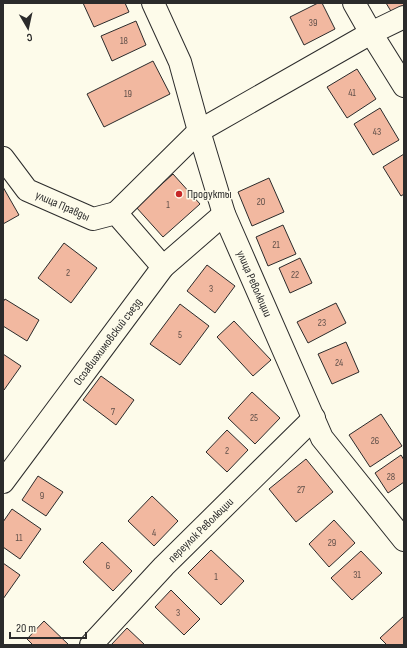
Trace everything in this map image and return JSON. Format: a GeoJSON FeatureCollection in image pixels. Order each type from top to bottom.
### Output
{"type":"FeatureCollection","features":[{"type":"Feature","properties":{"kind":"street","name":"улица Революции"},"geometry":{"type":"LineString","coordinates":[[153,3],[180,62],[198,131],[224,214],[322,438],[404,540]]}},
{"type":"Feature","properties":{"kind":"street"},"geometry":{"type":"LineString","coordinates":[[354,3],[404,86]]}},
{"type":"Feature","properties":{"kind":"street"},"geometry":{"type":"LineString","coordinates":[[162,267],[116,213],[198,131],[371,33],[404,17]]}},
{"type":"Feature","properties":{"kind":"street","name":"улица Правды"},"geometry":{"type":"LineString","coordinates":[[3,158],[26,190],[93,219],[116,213]]}},
{"type":"Feature","properties":{"kind":"street","name":"Осоавиахимовский съезд"},"geometry":{"type":"LineString","coordinates":[[3,482],[162,267],[224,214]]}},
{"type":"Feature","properties":{"kind":"street","name":"переулок Революции"},"geometry":{"type":"LineString","coordinates":[[91,645],[164,566],[314,418]]}},
{"type":"Feature","properties":{"kind":"building"},"geometry":{"type":"Polygon","coordinates":[[[83,3],[125,3],[129,12],[94,27],[83,3]]]}},
{"type":"Feature","properties":{"kind":"building"},"geometry":{"type":"Polygon","coordinates":[[[318,3],[322,3],[335,29],[304,45],[290,17],[318,3]]]}},
{"type":"Feature","properties":{"kind":"building"},"geometry":{"type":"Polygon","coordinates":[[[386,3],[404,3],[404,7],[392,13],[386,3]]]}},
{"type":"Feature","properties":{"kind":"building"},"geometry":{"type":"Polygon","coordinates":[[[136,21],[146,45],[112,61],[101,36],[136,21]]]}},
{"type":"Feature","properties":{"kind":"building"},"geometry":{"type":"Polygon","coordinates":[[[153,61],[170,94],[104,127],[87,94],[153,61]]]}},
{"type":"Feature","properties":{"kind":"building"},"geometry":{"type":"Polygon","coordinates":[[[357,69],[376,99],[347,118],[327,87],[357,69]]]}},
{"type":"Feature","properties":{"kind":"building"},"geometry":{"type":"Polygon","coordinates":[[[380,108],[399,140],[373,155],[354,124],[380,108]]]}},
{"type":"Feature","properties":{"kind":"building"},"geometry":{"type":"Polygon","coordinates":[[[404,154],[404,194],[401,196],[383,167],[404,154]]]}},
{"type":"Feature","properties":{"kind":"building"},"geometry":{"type":"Polygon","coordinates":[[[173,174],[200,204],[163,237],[136,207],[173,174]]]}},
{"type":"Feature","properties":{"kind":"building"},"geometry":{"type":"Polygon","coordinates":[[[269,178],[284,212],[252,226],[238,192],[269,178]]]}},
{"type":"Feature","properties":{"kind":"building"},"geometry":{"type":"Polygon","coordinates":[[[3,187],[19,215],[3,224],[3,187]]]}},
{"type":"Feature","properties":{"kind":"building"},"geometry":{"type":"Polygon","coordinates":[[[283,225],[296,254],[268,266],[256,237],[283,225]]]}},
{"type":"Feature","properties":{"kind":"building"},"geometry":{"type":"Polygon","coordinates":[[[64,243],[97,268],[71,303],[38,278],[64,243]]]}},
{"type":"Feature","properties":{"kind":"building"},"geometry":{"type":"Polygon","coordinates":[[[300,258],[312,283],[290,293],[279,268],[300,258]]]}},
{"type":"Feature","properties":{"kind":"building"},"geometry":{"type":"Polygon","coordinates":[[[207,265],[235,286],[215,313],[187,291],[207,265]]]}},
{"type":"Feature","properties":{"kind":"building"},"geometry":{"type":"Polygon","coordinates":[[[5,299],[39,320],[27,341],[3,326],[3,302],[5,299]]]}},
{"type":"Feature","properties":{"kind":"building"},"geometry":{"type":"Polygon","coordinates":[[[336,303],[346,323],[308,343],[297,322],[336,303]]]}},
{"type":"Feature","properties":{"kind":"building"},"geometry":{"type":"Polygon","coordinates":[[[180,304],[209,326],[180,365],[150,344],[180,304]]]}},
{"type":"Feature","properties":{"kind":"building"},"geometry":{"type":"Polygon","coordinates":[[[234,321],[271,360],[253,376],[217,337],[234,321]]]}},
{"type":"Feature","properties":{"kind":"building"},"geometry":{"type":"Polygon","coordinates":[[[346,342],[359,372],[332,384],[318,354],[346,342]]]}},
{"type":"Feature","properties":{"kind":"building"},"geometry":{"type":"Polygon","coordinates":[[[3,354],[21,366],[4,390],[3,389],[3,354]]]}},
{"type":"Feature","properties":{"kind":"building"},"geometry":{"type":"Polygon","coordinates":[[[101,376],[134,400],[116,425],[83,400],[101,376]]]}},
{"type":"Feature","properties":{"kind":"building"},"geometry":{"type":"Polygon","coordinates":[[[252,392],[280,418],[255,444],[228,418],[252,392]]]}},
{"type":"Feature","properties":{"kind":"building"},"geometry":{"type":"Polygon","coordinates":[[[381,414],[402,446],[370,467],[349,435],[381,414]]]}},
{"type":"Feature","properties":{"kind":"building"},"geometry":{"type":"Polygon","coordinates":[[[227,430],[248,450],[227,472],[206,452],[227,430]]]}},
{"type":"Feature","properties":{"kind":"building"},"geometry":{"type":"Polygon","coordinates":[[[401,455],[404,460],[404,482],[388,493],[375,473],[401,455]]]}},
{"type":"Feature","properties":{"kind":"building"},"geometry":{"type":"Polygon","coordinates":[[[306,459],[333,492],[296,522],[269,489],[306,459]]]}},
{"type":"Feature","properties":{"kind":"building"},"geometry":{"type":"Polygon","coordinates":[[[38,476],[63,492],[46,516],[22,500],[38,476]]]}},
{"type":"Feature","properties":{"kind":"building"},"geometry":{"type":"Polygon","coordinates":[[[152,496],[178,521],[154,546],[128,521],[152,496]]]}},
{"type":"Feature","properties":{"kind":"building"},"geometry":{"type":"Polygon","coordinates":[[[12,509],[41,529],[20,559],[3,547],[3,522],[12,509]]]}},
{"type":"Feature","properties":{"kind":"building"},"geometry":{"type":"Polygon","coordinates":[[[334,520],[355,543],[329,567],[309,544],[334,520]]]}},
{"type":"Feature","properties":{"kind":"building"},"geometry":{"type":"Polygon","coordinates":[[[102,542],[132,571],[113,591],[83,562],[102,542]]]}},
{"type":"Feature","properties":{"kind":"building"},"geometry":{"type":"Polygon","coordinates":[[[211,550],[244,581],[221,605],[188,573],[211,550]]]}},
{"type":"Feature","properties":{"kind":"building"},"geometry":{"type":"Polygon","coordinates":[[[361,551],[382,573],[352,600],[331,578],[361,551]]]}},
{"type":"Feature","properties":{"kind":"building"},"geometry":{"type":"Polygon","coordinates":[[[3,563],[20,575],[3,599],[3,563]]]}},
{"type":"Feature","properties":{"kind":"building"},"geometry":{"type":"Polygon","coordinates":[[[171,590],[200,619],[184,635],[155,607],[171,590]]]}},
{"type":"Feature","properties":{"kind":"building"},"geometry":{"type":"Polygon","coordinates":[[[404,616],[404,645],[387,645],[380,638],[404,616]]]}},
{"type":"Feature","properties":{"kind":"building"},"geometry":{"type":"Polygon","coordinates":[[[44,621],[69,645],[33,645],[27,639],[44,621]]]}},
{"type":"Feature","properties":{"kind":"building"},"geometry":{"type":"Polygon","coordinates":[[[127,628],[145,645],[111,645],[127,628]]]}},
{"type":"Feature","properties":{"kind":"place","name":"Продукты"},"geometry":{"type":"Point","coordinates":[179,194]}}]}
